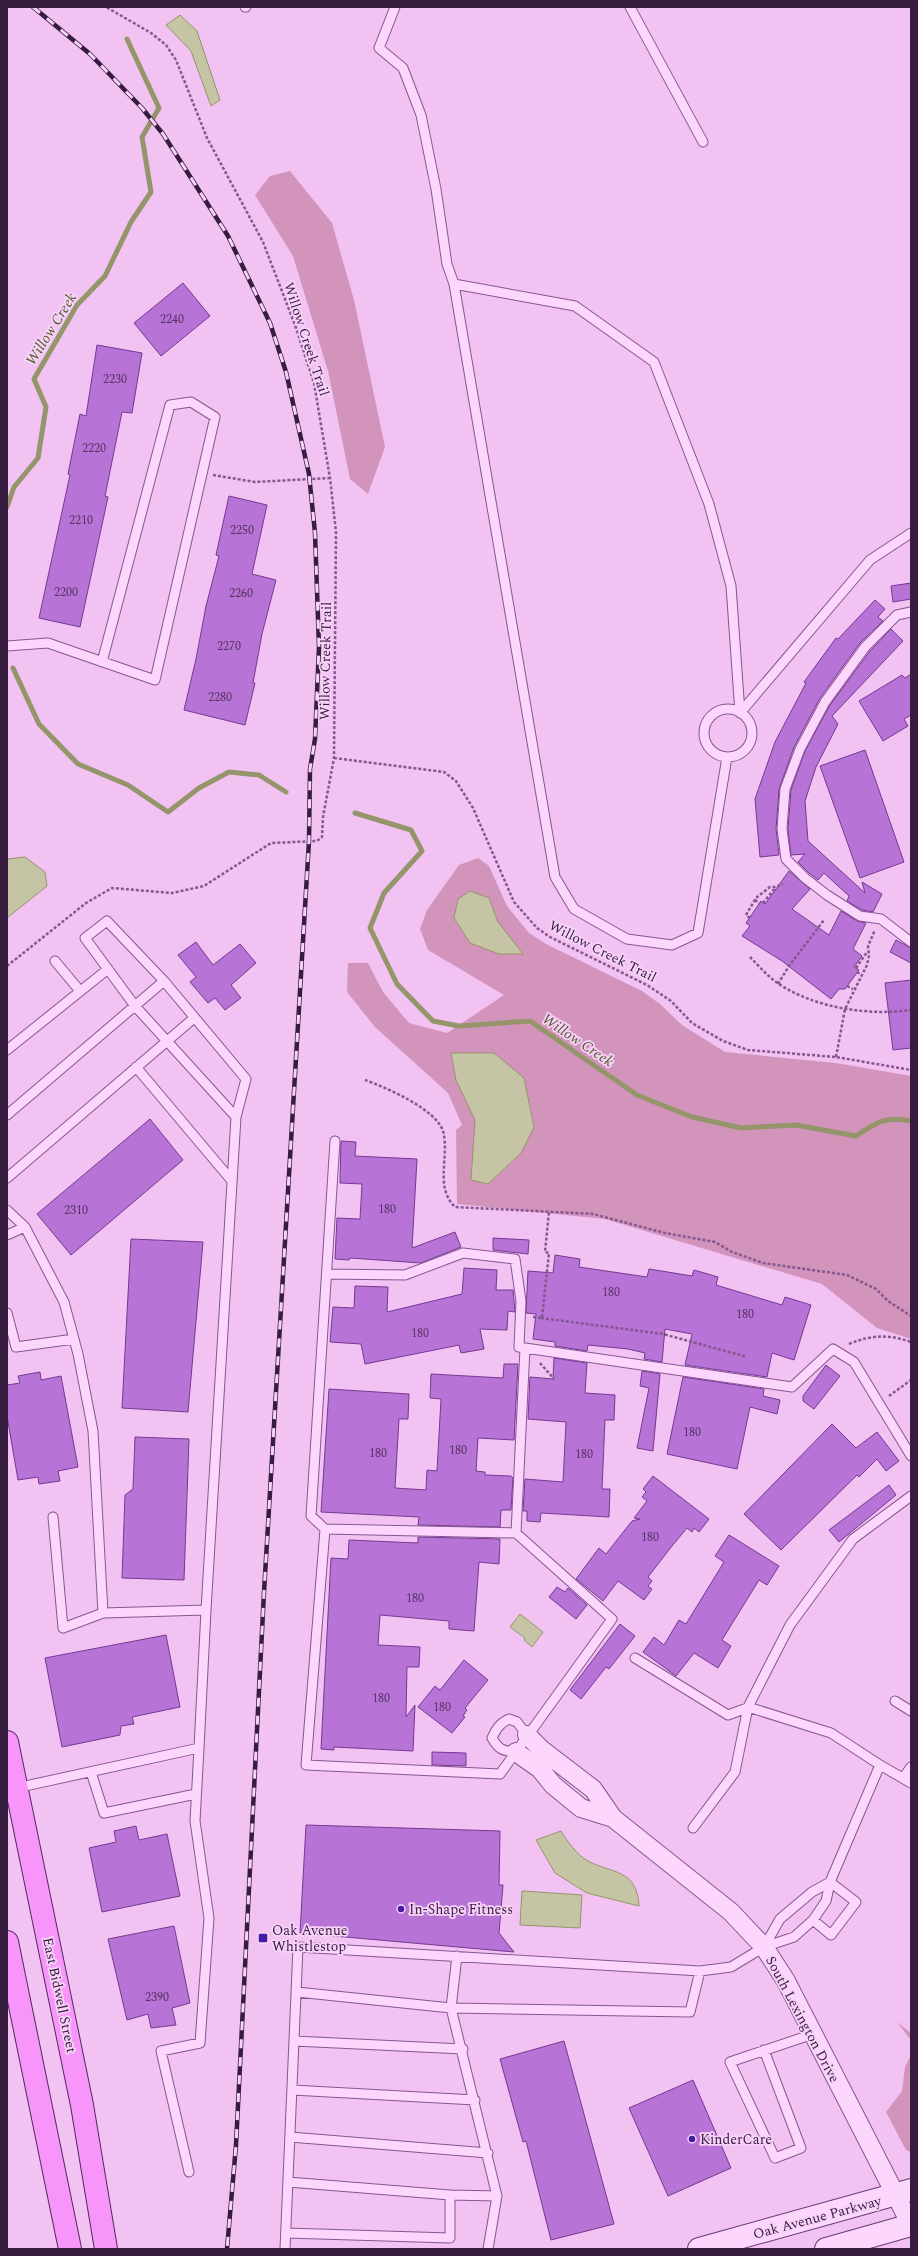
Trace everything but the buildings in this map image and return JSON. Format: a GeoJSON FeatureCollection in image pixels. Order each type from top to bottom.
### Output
{"type":"FeatureCollection","features":[{"type":"Feature","properties":{"kind":"main road","name":"East Bidwell Street"},"geometry":{"type":"LineString","coordinates":[[7,1742],[82,2105],[104,2239]]}},
{"type":"Feature","properties":{"kind":"main road"},"geometry":{"type":"LineString","coordinates":[[7,1942],[67,2244]]}},
{"type":"Feature","properties":{"kind":"main road","name":"Oak Avenue Parkway"},"geometry":{"type":"LineString","coordinates":[[699,2249],[903,2193]]}},
{"type":"Feature","properties":{"kind":"main road"},"geometry":{"type":"LineString","coordinates":[[826,2249],[911,2225]]}},
{"type":"Feature","properties":{"kind":"main road"},"geometry":{"type":"LineString","coordinates":[[104,2239],[116,2249]]}},
{"type":"Feature","properties":{"kind":"street","name":"South Lexington Drive"},"geometry":{"type":"LineString","coordinates":[[527,1735],[542,1750],[593,1789],[613,1818],[731,1912],[764,1947],[786,1981],[813,2034],[903,2193],[911,2225]]}},
{"type":"Feature","properties":{"kind":"street","name":"South Lexington Drive"},"geometry":{"type":"LineString","coordinates":[[516,1752],[540,1769],[554,1785],[582,1808],[613,1818]]}},
{"type":"Feature","properties":{"kind":"lane"},"geometry":{"type":"LineString","coordinates":[[395,7],[379,48],[403,68],[421,115],[436,189],[447,264],[454,284],[555,877],[574,910],[627,939],[672,945],[698,933],[727,757]]}},
{"type":"Feature","properties":{"kind":"lane"},"geometry":{"type":"LineString","coordinates":[[630,7],[703,142]]}},
{"type":"Feature","properties":{"kind":"lane"},"geometry":{"type":"LineString","coordinates":[[454,284],[575,306],[654,362],[709,504],[731,586],[740,713]]}},
{"type":"Feature","properties":{"kind":"lane"},"geometry":{"type":"LineString","coordinates":[[7,646],[48,643],[102,662],[155,680],[215,417],[191,402],[170,405],[102,662]]}},
{"type":"Feature","properties":{"kind":"lane"},"geometry":{"type":"LineString","coordinates":[[740,713],[870,560],[911,533]]}},
{"type":"Feature","properties":{"kind":"lane"},"geometry":{"type":"LineString","coordinates":[[911,612],[896,615],[865,647],[825,702],[800,749],[785,789],[782,829],[786,859],[805,878],[826,895],[860,916],[881,919],[911,942]]}},
{"type":"Feature","properties":{"kind":"lane"},"geometry":{"type":"LineString","coordinates":[[733,710],[740,713],[750,724],[751,740],[742,753],[727,757],[720,756],[709,747],[704,734],[705,726],[708,720],[719,711],[733,710]]}},
{"type":"Feature","properties":{"kind":"lane"},"geometry":{"type":"LineString","coordinates":[[189,2172],[161,2051],[200,2043],[208,1918],[195,1821],[196,1794],[236,1117],[246,1079],[164,981],[108,921],[85,938],[135,1006],[236,1117]]}},
{"type":"Feature","properties":{"kind":"lane"},"geometry":{"type":"LineString","coordinates":[[55,961],[80,991]]}},
{"type":"Feature","properties":{"kind":"lane"},"geometry":{"type":"LineString","coordinates":[[7,1050],[108,969]]}},
{"type":"Feature","properties":{"kind":"lane"},"geometry":{"type":"LineString","coordinates":[[7,1115],[164,981]]}},
{"type":"Feature","properties":{"kind":"lane"},"geometry":{"type":"LineString","coordinates":[[7,1178],[194,1018]]}},
{"type":"Feature","properties":{"kind":"lane"},"geometry":{"type":"LineString","coordinates":[[136,1067],[232,1181]]}},
{"type":"Feature","properties":{"kind":"lane"},"geometry":{"type":"LineString","coordinates":[[325,1529],[306,1765],[500,1774],[612,1619],[516,1533],[325,1529],[311,1516],[335,1141]]}},
{"type":"Feature","properties":{"kind":"lane"},"geometry":{"type":"LineString","coordinates":[[7,1210],[25,1227],[64,1302],[74,1339],[93,1431],[103,1613]]}},
{"type":"Feature","properties":{"kind":"lane"},"geometry":{"type":"LineString","coordinates":[[7,1235],[25,1227]]}},
{"type":"Feature","properties":{"kind":"lane"},"geometry":{"type":"LineString","coordinates":[[327,1274],[405,1275],[463,1253],[515,1259],[521,1301],[519,1347],[525,1348],[792,1387],[833,1348],[854,1362],[911,1456]]}},
{"type":"Feature","properties":{"kind":"lane"},"geometry":{"type":"LineString","coordinates":[[7,1313],[16,1347],[74,1339]]}},
{"type":"Feature","properties":{"kind":"lane"},"geometry":{"type":"LineString","coordinates":[[516,1533],[525,1348]]}},
{"type":"Feature","properties":{"kind":"lane"},"geometry":{"type":"LineString","coordinates":[[693,1828],[735,1772],[748,1708],[790,1625],[853,1539],[911,1496]]}},
{"type":"Feature","properties":{"kind":"lane"},"geometry":{"type":"LineString","coordinates":[[54,1517],[63,1628],[103,1613],[206,1610]]}},
{"type":"Feature","properties":{"kind":"lane"},"geometry":{"type":"LineString","coordinates":[[635,1658],[728,1715],[748,1708],[831,1733],[911,1783]]}},
{"type":"Feature","properties":{"kind":"lane"},"geometry":{"type":"LineString","coordinates":[[895,1700],[911,1711]]}},
{"type":"Feature","properties":{"kind":"lane"},"geometry":{"type":"LineString","coordinates":[[516,1752],[503,1751],[497,1747],[492,1738],[496,1729],[503,1722],[509,1719],[517,1722],[527,1735]]}},
{"type":"Feature","properties":{"kind":"lane"},"geometry":{"type":"LineString","coordinates":[[16,1788],[199,1748]]}},
{"type":"Feature","properties":{"kind":"lane"},"geometry":{"type":"LineString","coordinates":[[285,2249],[298,1947],[700,1971],[731,1968],[764,1947],[794,1937],[813,1920],[826,1901],[830,1882],[880,1765]]}},
{"type":"Feature","properties":{"kind":"lane"},"geometry":{"type":"LineString","coordinates":[[903,1778],[911,1768]]}},
{"type":"Feature","properties":{"kind":"lane"},"geometry":{"type":"LineString","coordinates":[[91,1772],[104,1813],[196,1794]]}},
{"type":"Feature","properties":{"kind":"lane"},"geometry":{"type":"LineString","coordinates":[[813,1920],[831,1935],[856,1902],[830,1882]]}},
{"type":"Feature","properties":{"kind":"lane"},"geometry":{"type":"LineString","coordinates":[[764,1947],[780,1919],[812,1892],[830,1882]]}},
{"type":"Feature","properties":{"kind":"lane"},"geometry":{"type":"LineString","coordinates":[[457,1956],[451,2008],[463,2049],[497,2196],[488,2249]]}},
{"type":"Feature","properties":{"kind":"lane"},"geometry":{"type":"LineString","coordinates":[[296,1992],[451,2008],[690,2012],[700,1971]]}},
{"type":"Feature","properties":{"kind":"lane"},"geometry":{"type":"LineString","coordinates":[[764,2050],[801,2148],[774,2158],[730,2062],[764,2050],[813,2034]]}},
{"type":"Feature","properties":{"kind":"lane"},"geometry":{"type":"LineString","coordinates":[[294,2041],[463,2049]]}},
{"type":"Feature","properties":{"kind":"lane"},"geometry":{"type":"LineString","coordinates":[[292,2090],[475,2100]]}},
{"type":"Feature","properties":{"kind":"lane"},"geometry":{"type":"LineString","coordinates":[[290,2137],[488,2154]]}},
{"type":"Feature","properties":{"kind":"lane"},"geometry":{"type":"LineString","coordinates":[[288,2182],[450,2195],[497,2196]]}},
{"type":"Feature","properties":{"kind":"lane"},"geometry":{"type":"LineString","coordinates":[[286,2233],[450,2238],[450,2195]]}},
{"type":"Feature","properties":{"kind":"path","name":"Willow Creek Trail"},"geometry":{"type":"LineString","coordinates":[[7,966],[86,903],[112,888],[172,893],[204,886],[271,843],[317,841],[322,837],[323,818],[334,758],[336,532],[330,478],[314,383],[277,277],[244,205],[207,138],[176,60],[166,45],[151,33],[106,7]]}},
{"type":"Feature","properties":{"kind":"path"},"geometry":{"type":"LineString","coordinates":[[202,474],[255,482],[330,478]]}},
{"type":"Feature","properties":{"kind":"path","name":"Willow Creek Trail"},"geometry":{"type":"LineString","coordinates":[[334,758],[444,772],[456,781],[467,796],[506,888],[514,902],[529,920],[550,938],[660,992],[692,1022],[723,1042],[748,1050],[836,1057],[911,1070]]}},
{"type":"Feature","properties":{"kind":"path"},"geometry":{"type":"LineString","coordinates":[[755,900],[762,903],[775,888],[783,884]]}},
{"type":"Feature","properties":{"kind":"path"},"geometry":{"type":"LineString","coordinates":[[750,918],[746,915],[755,900],[770,887],[775,888]]}},
{"type":"Feature","properties":{"kind":"path"},"geometry":{"type":"LineString","coordinates":[[778,984],[789,966],[824,920]]}},
{"type":"Feature","properties":{"kind":"path"},"geometry":{"type":"LineString","coordinates":[[836,1057],[845,1009],[853,989],[862,976],[870,956],[868,952],[869,943],[876,929]]}},
{"type":"Feature","properties":{"kind":"path"},"geometry":{"type":"LineString","coordinates":[[856,968],[868,952]]}},
{"type":"Feature","properties":{"kind":"path"},"geometry":{"type":"LineString","coordinates":[[750,957],[778,984],[791,991],[845,1009],[887,1013],[911,1010]]}},
{"type":"Feature","properties":{"kind":"path"},"geometry":{"type":"LineString","coordinates":[[856,972],[862,976]]}},
{"type":"Feature","properties":{"kind":"path"},"geometry":{"type":"LineString","coordinates":[[847,986],[853,989]]}},
{"type":"Feature","properties":{"kind":"path"},"geometry":{"type":"LineString","coordinates":[[365,1080],[391,1089],[412,1101],[442,1130],[445,1146],[445,1196],[455,1208],[593,1214],[665,1233],[715,1242],[732,1252],[763,1263],[847,1275],[876,1289],[888,1301],[911,1316]]}},
{"type":"Feature","properties":{"kind":"path"},"geometry":{"type":"LineString","coordinates":[[541,1318],[549,1253],[545,1252],[549,1212]]}},
{"type":"Feature","properties":{"kind":"path"},"geometry":{"type":"LineString","coordinates":[[530,1316],[662,1334],[747,1357]]}},
{"type":"Feature","properties":{"kind":"path"},"geometry":{"type":"LineString","coordinates":[[833,1348],[865,1337],[898,1337],[911,1342]]}},
{"type":"Feature","properties":{"kind":"path"},"geometry":{"type":"LineString","coordinates":[[535,1349],[540,1364],[554,1379]]}},
{"type":"Feature","properties":{"kind":"path"},"geometry":{"type":"LineString","coordinates":[[879,1403],[911,1380]]}},
{"type":"Feature","properties":{"kind":"shaded area"},"geometry":{"type":"Polygon","coordinates":[[[180,15],[197,31],[220,100],[211,106],[191,51],[166,25],[180,15]]]}},
{"type":"Feature","properties":{"kind":"shaded area"},"geometry":{"type":"Polygon","coordinates":[[[290,171],[332,223],[354,300],[385,447],[368,494],[350,479],[328,371],[293,256],[255,195],[270,176],[290,171]]]}},
{"type":"Feature","properties":{"kind":"shaded area"},"geometry":{"type":"Polygon","coordinates":[[[25,857],[45,872],[47,886],[7,918],[7,859],[25,857]]]}},
{"type":"Feature","properties":{"kind":"shaded area"},"geometry":{"type":"Polygon","coordinates":[[[478,858],[489,866],[507,906],[529,933],[548,945],[642,991],[660,1004],[682,1025],[725,1052],[836,1063],[911,1076],[911,1339],[877,1328],[822,1284],[605,1219],[457,1204],[456,1130],[462,1125],[448,1093],[375,1027],[347,992],[348,963],[368,963],[383,992],[409,1023],[447,1033],[504,995],[428,950],[420,929],[427,910],[459,865],[478,858]]]}},
{"type":"Feature","properties":{"kind":"shaded area"},"geometry":{"type":"Polygon","coordinates":[[[470,891],[489,898],[498,922],[523,954],[499,954],[470,943],[454,918],[458,899],[470,891]]]}},
{"type":"Feature","properties":{"kind":"shaded area"},"geometry":{"type":"Polygon","coordinates":[[[451,1053],[494,1053],[524,1078],[534,1127],[521,1153],[488,1184],[471,1180],[475,1120],[456,1080],[451,1053]]]}},
{"type":"Feature","properties":{"kind":"shaded area"},"geometry":{"type":"Polygon","coordinates":[[[520,1614],[543,1632],[532,1647],[524,1640],[525,1638],[510,1627],[520,1614]]]}},
{"type":"Feature","properties":{"kind":"shaded area"},"geometry":{"type":"Polygon","coordinates":[[[561,1831],[573,1848],[588,1861],[622,1874],[629,1879],[634,1885],[639,1906],[587,1893],[555,1873],[536,1840],[561,1831]]]}},
{"type":"Feature","properties":{"kind":"shaded area"},"geometry":{"type":"Polygon","coordinates":[[[522,1891],[582,1895],[580,1928],[520,1925],[522,1891]]]}},
{"type":"Feature","properties":{"kind":"shaded area"},"geometry":{"type":"Polygon","coordinates":[[[897,2022],[911,2033],[911,2152],[906,2150],[886,2112],[902,2091],[905,2067],[910,2057],[910,2039],[897,2022]]]}},
{"type":"Feature","properties":{"kind":"waterway","name":"Willow Creek"},"geometry":{"type":"LineString","coordinates":[[7,507],[14,487],[38,458],[46,407],[34,379],[77,305],[105,276],[131,222],[151,192],[142,137],[159,108],[127,39]]}},
{"type":"Feature","properties":{"kind":"waterway","name":"Willow Creek"},"geometry":{"type":"LineString","coordinates":[[13,668],[39,724],[78,764],[128,785],[168,812],[199,788],[229,772],[259,775],[286,792]]}},
{"type":"Feature","properties":{"kind":"waterway","name":"Willow Creek"},"geometry":{"type":"LineString","coordinates":[[355,813],[411,830],[422,851],[384,893],[370,928],[397,984],[433,1021],[459,1026],[530,1021],[637,1095],[692,1117],[741,1128],[796,1125],[856,1136],[882,1121],[894,1119],[911,1121]]}},
{"type":"Feature","properties":{"kind":"railway"},"geometry":{"type":"LineString","coordinates":[[33,7],[90,54],[142,108],[163,134],[228,236],[270,323],[286,372],[309,474],[315,533],[319,647],[315,739],[310,769],[309,841],[264,1592],[236,2145],[227,2249]]}},
{"type":"Feature","properties":{"kind":"place","name":"In-Shape Fitness"},"geometry":{"type":"Point","coordinates":[401,1909]}},
{"type":"Feature","properties":{"kind":"place","name":"Oak Avenue Whistlestop"},"geometry":{"type":"Point","coordinates":[263,1938]}},
{"type":"Feature","properties":{"kind":"place","name":"KinderCare"},"geometry":{"type":"Point","coordinates":[692,2139]}}]}
